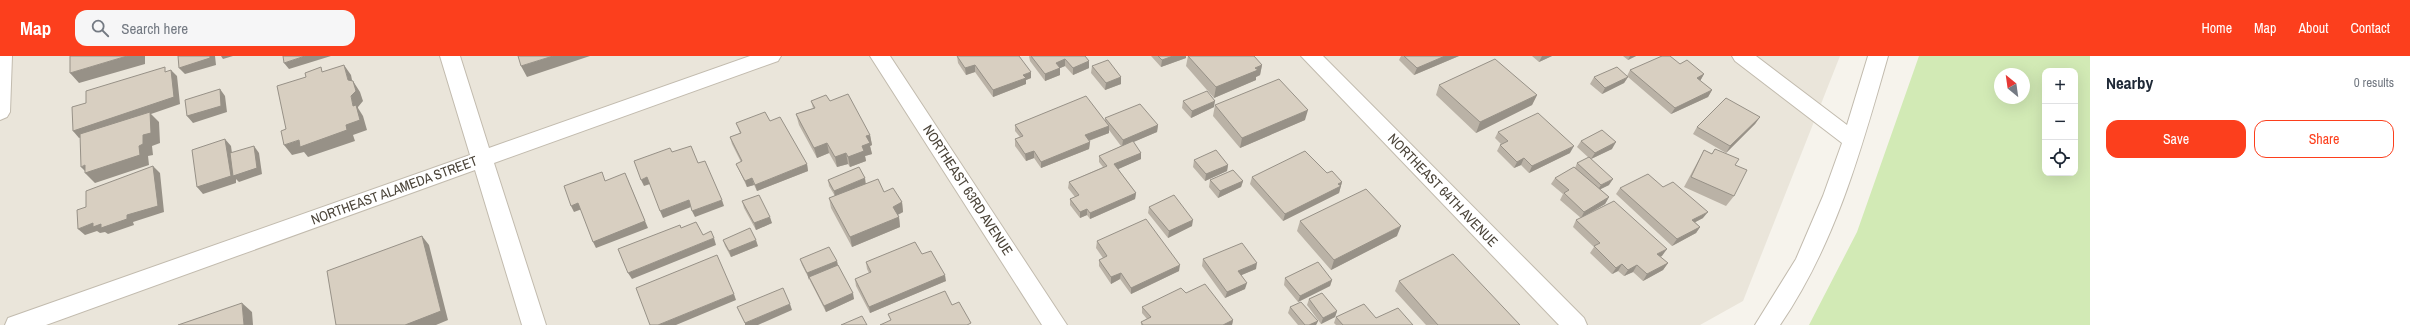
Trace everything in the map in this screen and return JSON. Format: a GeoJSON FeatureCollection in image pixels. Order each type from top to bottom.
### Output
{"type":"FeatureCollection","features":[{"type":"Feature","properties":{"kind":"street"},"geometry":{"type":"LineString","coordinates":[[0,112],[2,56]]}},
{"type":"Feature","properties":{"kind":"street"},"geometry":{"type":"LineString","coordinates":[[450,56],[534,325]]}},
{"type":"Feature","properties":{"kind":"street","name":"NORTHEAST ALAMEDA STREET"},"geometry":{"type":"LineString","coordinates":[[17,325],[771,56]]}},
{"type":"Feature","properties":{"kind":"street","name":"NORTHEAST 63RD AVENUE"},"geometry":{"type":"LineString","coordinates":[[880,56],[1055,325]]}},
{"type":"Feature","properties":{"kind":"street","name":"NORTHEAST 64TH AVENUE"},"geometry":{"type":"LineString","coordinates":[[1311,56],[1575,325]]}},
{"type":"Feature","properties":{"kind":"street"},"geometry":{"type":"LineString","coordinates":[[1742,56],[1853,140]]}},
{"type":"Feature","properties":{"kind":"street"},"geometry":{"type":"LineString","coordinates":[[1767,325],[1800,275],[1824,221],[1853,140],[1878,56]]}},
{"type":"Feature","properties":{"kind":"shaded area"},"geometry":{"type":"Polygon","coordinates":[[[0,56],[1840,56],[1743,301],[1700,325],[0,325],[0,56]]]}},
{"type":"Feature","properties":{"kind":"green space"},"geometry":{"type":"Polygon","coordinates":[[[1919,56],[2090,56],[2090,325],[1809,325],[1857,232],[1919,56]]]}},
{"type":"Feature","properties":{"kind":"building"},"geometry":{"type":"Polygon","coordinates":[[[70,56],[127,56],[70,73],[70,56]]]}},
{"type":"Feature","properties":{"kind":"building"},"geometry":{"type":"Polygon","coordinates":[[[178,56],[210,56],[210,58],[179,68],[178,56]]]}},
{"type":"Feature","properties":{"kind":"building"},"geometry":{"type":"Polygon","coordinates":[[[283,56],[305,56],[284,63],[283,56]]]}},
{"type":"Feature","properties":{"kind":"building"},"geometry":{"type":"Polygon","coordinates":[[[518,56],[553,56],[521,66],[518,56]]]}},
{"type":"Feature","properties":{"kind":"building"},"geometry":{"type":"Polygon","coordinates":[[[957,56],[1019,56],[1031,72],[1023,75],[1026,78],[993,90],[975,65],[965,68],[957,56]]]}},
{"type":"Feature","properties":{"kind":"building"},"geometry":{"type":"Polygon","coordinates":[[[1031,56],[1085,56],[1089,61],[1073,68],[1065,59],[1056,63],[1060,68],[1045,74],[1031,56]]]}},
{"type":"Feature","properties":{"kind":"building"},"geometry":{"type":"Polygon","coordinates":[[[1158,56],[1173,56],[1162,60],[1158,56]]]}},
{"type":"Feature","properties":{"kind":"building"},"geometry":{"type":"Polygon","coordinates":[[[1188,56],[1254,56],[1262,65],[1255,68],[1258,70],[1216,87],[1188,56]]]}},
{"type":"Feature","properties":{"kind":"building"},"geometry":{"type":"Polygon","coordinates":[[[1404,56],[1445,56],[1417,68],[1404,56]]]}},
{"type":"Feature","properties":{"kind":"building"},"geometry":{"type":"Polygon","coordinates":[[[1662,56],[1670,56],[1680,64],[1687,60],[1704,74],[1697,78],[1712,90],[1675,108],[1630,70],[1662,56]]]}},
{"type":"Feature","properties":{"kind":"building"},"geometry":{"type":"Polygon","coordinates":[[[1495,59],[1537,95],[1480,122],[1439,85],[1495,59]]]}},
{"type":"Feature","properties":{"kind":"building"},"geometry":{"type":"Polygon","coordinates":[[[1108,60],[1121,77],[1106,83],[1092,66],[1108,60]]]}},
{"type":"Feature","properties":{"kind":"building"},"geometry":{"type":"Polygon","coordinates":[[[344,65],[348,80],[353,81],[356,91],[351,96],[353,106],[356,105],[360,120],[346,125],[347,130],[300,147],[299,140],[284,145],[281,131],[286,129],[277,86],[306,77],[305,73],[321,67],[322,72],[344,65]]]}},
{"type":"Feature","properties":{"kind":"building"},"geometry":{"type":"Polygon","coordinates":[[[165,67],[165,72],[171,70],[174,97],[73,131],[72,107],[86,103],[86,91],[165,67]]]}},
{"type":"Feature","properties":{"kind":"building"},"geometry":{"type":"Polygon","coordinates":[[[1617,67],[1628,77],[1605,88],[1594,77],[1617,67]]]}},
{"type":"Feature","properties":{"kind":"building"},"geometry":{"type":"Polygon","coordinates":[[[1279,79],[1308,110],[1242,138],[1215,105],[1279,79]]]}},
{"type":"Feature","properties":{"kind":"building"},"geometry":{"type":"Polygon","coordinates":[[[220,89],[221,106],[187,116],[185,100],[220,89]]]}},
{"type":"Feature","properties":{"kind":"building"},"geometry":{"type":"Polygon","coordinates":[[[1207,91],[1215,101],[1192,111],[1183,101],[1207,91]]]}},
{"type":"Feature","properties":{"kind":"building"},"geometry":{"type":"Polygon","coordinates":[[[848,94],[870,135],[866,136],[870,143],[862,146],[864,151],[848,157],[846,153],[835,157],[827,143],[814,148],[796,114],[815,108],[811,101],[826,95],[830,101],[848,94]]]}},
{"type":"Feature","properties":{"kind":"building"},"geometry":{"type":"Polygon","coordinates":[[[1086,96],[1109,126],[1085,135],[1090,142],[1041,162],[1034,151],[1025,154],[1015,139],[1023,136],[1015,125],[1086,96]]]}},
{"type":"Feature","properties":{"kind":"building"},"geometry":{"type":"Polygon","coordinates":[[[1726,98],[1760,117],[1730,146],[1697,127],[1726,98]]]}},
{"type":"Feature","properties":{"kind":"building"},"geometry":{"type":"Polygon","coordinates":[[[1140,104],[1158,125],[1123,140],[1105,118],[1140,104]]]}},
{"type":"Feature","properties":{"kind":"building"},"geometry":{"type":"Polygon","coordinates":[[[150,112],[151,133],[143,135],[143,144],[139,146],[140,155],[85,173],[85,165],[81,167],[80,134],[150,112]]]}},
{"type":"Feature","properties":{"kind":"building"},"geometry":{"type":"Polygon","coordinates":[[[765,112],[770,121],[780,117],[807,164],[755,185],[752,178],[745,181],[736,164],[742,161],[730,137],[741,133],[736,123],[765,112]]]}},
{"type":"Feature","properties":{"kind":"building"},"geometry":{"type":"Polygon","coordinates":[[[1538,113],[1574,146],[1532,166],[1524,158],[1517,162],[1500,145],[1508,141],[1498,132],[1538,113]]]}},
{"type":"Feature","properties":{"kind":"building"},"geometry":{"type":"Polygon","coordinates":[[[1602,130],[1616,142],[1595,153],[1581,141],[1602,130]]]}},
{"type":"Feature","properties":{"kind":"building"},"geometry":{"type":"Polygon","coordinates":[[[225,139],[231,176],[197,187],[192,150],[225,139]]]}},
{"type":"Feature","properties":{"kind":"building"},"geometry":{"type":"Polygon","coordinates":[[[1133,141],[1141,153],[1114,164],[1136,193],[1090,213],[1087,209],[1080,212],[1070,199],[1079,195],[1069,182],[1107,166],[1099,156],[1133,141]]]}},
{"type":"Feature","properties":{"kind":"building"},"geometry":{"type":"Polygon","coordinates":[[[254,146],[257,168],[233,176],[230,153],[254,146]]]}},
{"type":"Feature","properties":{"kind":"building"},"geometry":{"type":"Polygon","coordinates":[[[691,146],[698,163],[705,161],[722,200],[692,211],[689,200],[660,211],[647,177],[641,180],[634,161],[670,148],[672,152],[691,146]]]}},
{"type":"Feature","properties":{"kind":"building"},"geometry":{"type":"Polygon","coordinates":[[[1715,149],[1739,159],[1735,165],[1747,170],[1734,196],[1691,177],[1704,150],[1712,154],[1715,149]]]}},
{"type":"Feature","properties":{"kind":"building"},"geometry":{"type":"Polygon","coordinates":[[[1216,150],[1228,165],[1206,174],[1194,160],[1216,150]]]}},
{"type":"Feature","properties":{"kind":"building"},"geometry":{"type":"Polygon","coordinates":[[[1305,151],[1327,173],[1332,171],[1342,182],[1338,184],[1341,186],[1285,214],[1252,177],[1305,151]]]}},
{"type":"Feature","properties":{"kind":"building"},"geometry":{"type":"Polygon","coordinates":[[[1589,157],[1613,179],[1601,185],[1577,163],[1589,157]]]}},
{"type":"Feature","properties":{"kind":"building"},"geometry":{"type":"Polygon","coordinates":[[[153,166],[158,206],[127,215],[127,219],[101,228],[101,224],[93,227],[93,223],[78,229],[77,210],[86,207],[86,191],[153,166]]]}},
{"type":"Feature","properties":{"kind":"building"},"geometry":{"type":"Polygon","coordinates":[[[859,167],[865,178],[834,191],[828,180],[859,167]]]}},
{"type":"Feature","properties":{"kind":"building"},"geometry":{"type":"Polygon","coordinates":[[[1574,167],[1609,197],[1584,212],[1564,193],[1569,190],[1555,178],[1574,167]]]}},
{"type":"Feature","properties":{"kind":"building"},"geometry":{"type":"Polygon","coordinates":[[[1233,170],[1243,181],[1220,191],[1210,180],[1233,170]]]}},
{"type":"Feature","properties":{"kind":"building"},"geometry":{"type":"Polygon","coordinates":[[[602,172],[605,181],[625,173],[645,221],[593,242],[578,203],[571,206],[564,186],[602,172]]]}},
{"type":"Feature","properties":{"kind":"building"},"geometry":{"type":"Polygon","coordinates":[[[1648,174],[1663,187],[1673,182],[1708,212],[1692,220],[1700,227],[1677,239],[1620,188],[1648,174]]]}},
{"type":"Feature","properties":{"kind":"building"},"geometry":{"type":"Polygon","coordinates":[[[878,179],[884,192],[893,188],[902,202],[893,207],[899,217],[850,237],[829,198],[878,179]]]}},
{"type":"Feature","properties":{"kind":"building"},"geometry":{"type":"Polygon","coordinates":[[[1366,189],[1401,226],[1334,260],[1300,221],[1366,189]]]}},
{"type":"Feature","properties":{"kind":"building"},"geometry":{"type":"Polygon","coordinates":[[[759,195],[770,217],[754,223],[742,201],[759,195]]]}},
{"type":"Feature","properties":{"kind":"building"},"geometry":{"type":"Polygon","coordinates":[[[1174,195],[1193,220],[1169,231],[1149,207],[1174,195]]]}},
{"type":"Feature","properties":{"kind":"building"},"geometry":{"type":"Polygon","coordinates":[[[1614,201],[1667,249],[1657,254],[1668,263],[1647,274],[1637,265],[1628,270],[1622,264],[1616,268],[1594,246],[1600,243],[1576,220],[1614,201]]]}},
{"type":"Feature","properties":{"kind":"building"},"geometry":{"type":"Polygon","coordinates":[[[1146,219],[1180,265],[1131,288],[1121,273],[1111,277],[1099,260],[1107,256],[1097,241],[1146,219]]]}},
{"type":"Feature","properties":{"kind":"building"},"geometry":{"type":"Polygon","coordinates":[[[696,222],[703,235],[711,231],[714,238],[628,273],[618,249],[680,225],[681,228],[696,222]]]}},
{"type":"Feature","properties":{"kind":"building"},"geometry":{"type":"Polygon","coordinates":[[[750,228],[756,240],[729,251],[723,240],[750,228]]]}},
{"type":"Feature","properties":{"kind":"building"},"geometry":{"type":"Polygon","coordinates":[[[422,236],[441,311],[405,325],[336,325],[327,271],[422,236]]]}},
{"type":"Feature","properties":{"kind":"building"},"geometry":{"type":"Polygon","coordinates":[[[915,242],[922,254],[931,251],[945,275],[869,307],[855,279],[871,272],[866,262],[915,242]]]}},
{"type":"Feature","properties":{"kind":"building"},"geometry":{"type":"Polygon","coordinates":[[[1242,243],[1257,263],[1238,271],[1247,283],[1227,292],[1203,259],[1242,243]]]}},
{"type":"Feature","properties":{"kind":"building"},"geometry":{"type":"Polygon","coordinates":[[[829,247],[837,261],[807,273],[800,259],[829,247]]]}},
{"type":"Feature","properties":{"kind":"building"},"geometry":{"type":"Polygon","coordinates":[[[1453,254],[1520,325],[1438,325],[1399,281],[1453,254]]]}},
{"type":"Feature","properties":{"kind":"building"},"geometry":{"type":"Polygon","coordinates":[[[717,255],[734,294],[658,325],[650,325],[636,288],[717,255]]]}},
{"type":"Feature","properties":{"kind":"building"},"geometry":{"type":"Polygon","coordinates":[[[1318,262],[1332,280],[1300,296],[1285,278],[1318,262]]]}},
{"type":"Feature","properties":{"kind":"building"},"geometry":{"type":"Polygon","coordinates":[[[838,265],[853,293],[824,306],[809,277],[838,265]]]}},
{"type":"Feature","properties":{"kind":"building"},"geometry":{"type":"Polygon","coordinates":[[[1205,284],[1233,320],[1223,325],[1143,325],[1141,322],[1151,317],[1142,307],[1181,288],[1186,293],[1205,284]]]}},
{"type":"Feature","properties":{"kind":"building"},"geometry":{"type":"Polygon","coordinates":[[[783,288],[790,304],[745,323],[737,307],[783,288]]]}},
{"type":"Feature","properties":{"kind":"building"},"geometry":{"type":"Polygon","coordinates":[[[945,291],[952,305],[959,302],[971,323],[967,325],[880,325],[891,320],[888,314],[945,291]]]}},
{"type":"Feature","properties":{"kind":"building"},"geometry":{"type":"Polygon","coordinates":[[[1322,293],[1337,311],[1323,318],[1309,299],[1322,293]]]}},
{"type":"Feature","properties":{"kind":"building"},"geometry":{"type":"Polygon","coordinates":[[[1301,302],[1318,321],[1305,325],[1290,307],[1301,302]]]}},
{"type":"Feature","properties":{"kind":"building"},"geometry":{"type":"Polygon","coordinates":[[[242,303],[244,325],[178,325],[242,303]]]}},
{"type":"Feature","properties":{"kind":"building"},"geometry":{"type":"Polygon","coordinates":[[[1364,304],[1376,318],[1398,308],[1413,325],[1343,325],[1336,317],[1364,304]]]}},
{"type":"Feature","properties":{"kind":"building"},"geometry":{"type":"Polygon","coordinates":[[[862,316],[867,325],[841,325],[862,316]]]}}]}
